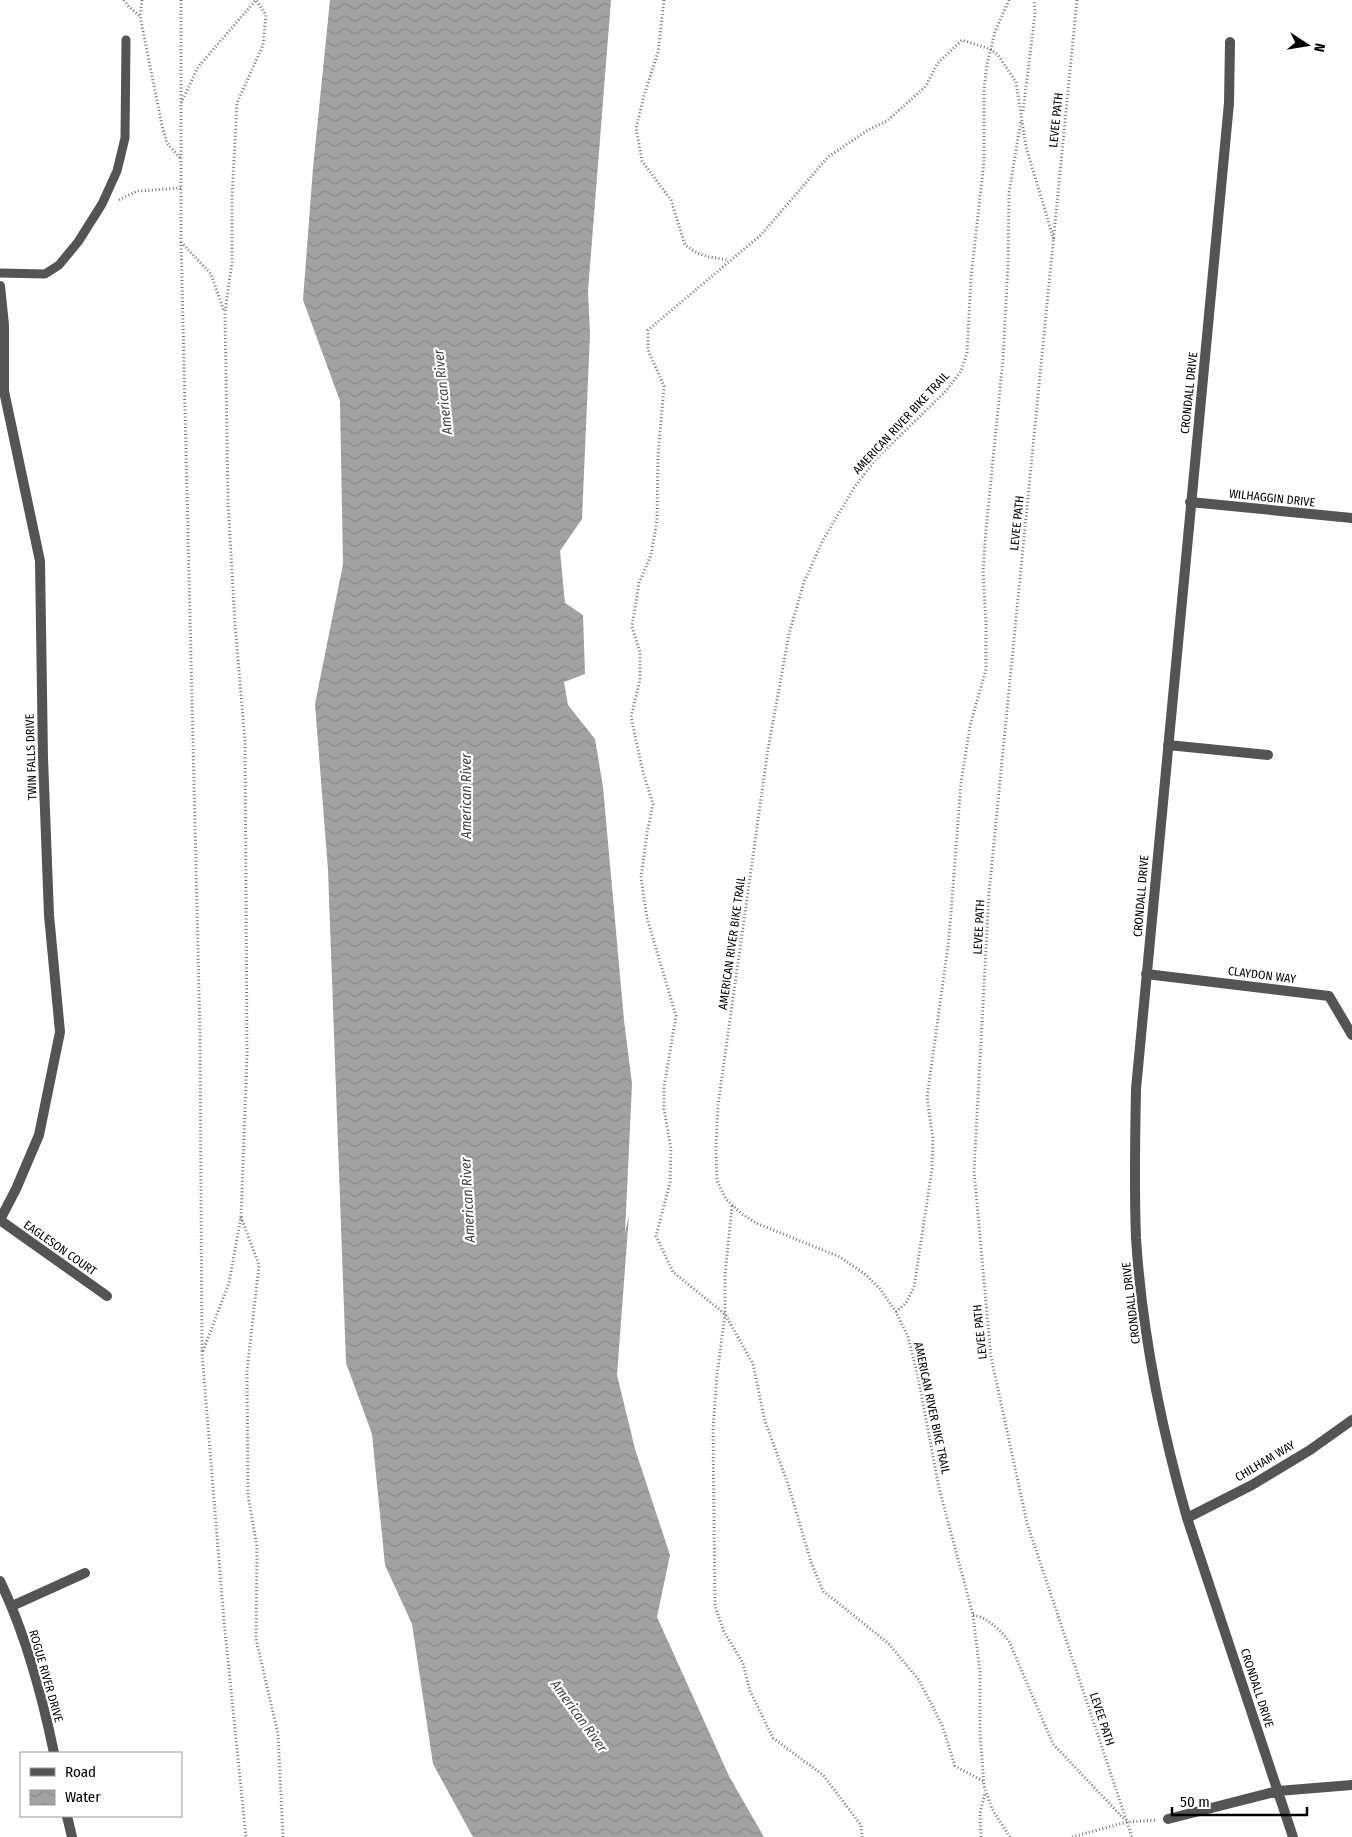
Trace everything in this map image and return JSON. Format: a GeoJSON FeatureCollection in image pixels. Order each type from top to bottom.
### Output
{"type":"FeatureCollection","features":[{"type":"Feature","properties":{"kind":"street","name":"CRONDALL DRIVE"},"geometry":{"type":"LineString","coordinates":[[1230,42],[1229,103],[1136,1089],[1134,1174],[1136,1238],[1142,1302],[1155,1386],[1173,1468],[1187,1518],[1293,1837]]}},
{"type":"Feature","properties":{"kind":"street","name":"TWIN FALLS DRIVE"},"geometry":{"type":"LineString","coordinates":[[0,286],[4,324],[4,390],[40,561],[43,758],[49,915],[60,1032],[39,1135],[16,1189],[0,1220]]}},
{"type":"Feature","properties":{"kind":"street","name":"WILHAGGIN DRIVE"},"geometry":{"type":"LineString","coordinates":[[1190,502],[1352,518]]}},
{"type":"Feature","properties":{"kind":"street"},"geometry":{"type":"LineString","coordinates":[[1168,745],[1268,755]]}},
{"type":"Feature","properties":{"kind":"street","name":"CLAYDON WAY"},"geometry":{"type":"LineString","coordinates":[[1146,974],[1329,996],[1352,1035]]}},
{"type":"Feature","properties":{"kind":"street","name":"EAGLESON COURT"},"geometry":{"type":"LineString","coordinates":[[0,1220],[107,1296]]}},
{"type":"Feature","properties":{"kind":"street","name":"CHILHAM WAY"},"geometry":{"type":"LineString","coordinates":[[1187,1518],[1252,1485],[1310,1450],[1352,1420]]}},
{"type":"Feature","properties":{"kind":"street"},"geometry":{"type":"LineString","coordinates":[[12,1606],[85,1573]]}},
{"type":"Feature","properties":{"kind":"street","name":"ROGUE RIVER DRIVE"},"geometry":{"type":"LineString","coordinates":[[0,1580],[12,1606],[44,1709],[54,1752]]}},
{"type":"Feature","properties":{"kind":"street"},"geometry":{"type":"LineString","coordinates":[[1168,1819],[1278,1791],[1352,1785]]}},
{"type":"Feature","properties":{"kind":"street"},"geometry":{"type":"LineString","coordinates":[[67,1817],[72,1837]]}},
{"type":"Feature","properties":{"kind":"lane"},"geometry":{"type":"LineString","coordinates":[[0,273],[45,274],[58,266],[78,242],[102,204],[117,171],[126,138],[126,40]]}},
{"type":"Feature","properties":{"kind":"path"},"geometry":{"type":"LineString","coordinates":[[124,0],[128,7],[140,16]]}},
{"type":"Feature","properties":{"kind":"path"},"geometry":{"type":"LineString","coordinates":[[142,0],[140,16],[162,126],[167,143],[181,159]]}},
{"type":"Feature","properties":{"kind":"path"},"geometry":{"type":"LineString","coordinates":[[181,0],[181,241],[200,1033],[202,1353],[224,1621],[246,1837]]}},
{"type":"Feature","properties":{"kind":"path"},"geometry":{"type":"LineString","coordinates":[[180,105],[198,67],[256,0],[266,15],[264,45],[237,103],[232,198],[232,262],[225,312],[228,502],[235,624],[245,741],[247,1055],[241,1217],[229,1283],[202,1353]]}},
{"type":"Feature","properties":{"kind":"path"},"geometry":{"type":"LineString","coordinates":[[664,0],[658,52],[636,128],[642,161],[670,200],[685,245],[697,253],[709,257],[730,260]]}},
{"type":"Feature","properties":{"kind":"path","name":"AMERICAN RIVER BIKE TRAIL"},"geometry":{"type":"LineString","coordinates":[[1009,0],[990,49],[984,89],[984,161],[972,278],[967,353],[960,371],[946,391],[875,460],[854,488],[823,540],[804,582],[789,634],[768,749],[718,1105],[716,1145],[717,1181],[726,1199],[732,1206],[756,1223],[840,1257],[866,1275],[880,1289],[896,1312],[908,1337],[939,1488],[973,1615],[980,1672],[985,1793],[992,1809],[1010,1837]]}},
{"type":"Feature","properties":{"kind":"path"},"geometry":{"type":"LineString","coordinates":[[896,1312],[906,1303],[914,1287],[932,1169],[932,1138],[927,1098],[950,938],[961,783],[970,726],[986,669],[983,571],[1003,359],[1008,265],[1009,193],[1022,114],[1035,14],[1034,0]]}},
{"type":"Feature","properties":{"kind":"path","name":"LEVEE PATH"},"geometry":{"type":"LineString","coordinates":[[1077,0],[989,893],[974,1171],[991,1356],[1027,1523],[1132,1837]]}},
{"type":"Feature","properties":{"kind":"path"},"geometry":{"type":"LineString","coordinates":[[983,1780],[955,1766],[942,1725],[919,1680],[888,1643],[823,1591],[811,1562],[788,1484],[765,1421],[753,1364],[725,1314],[673,1272],[656,1236],[670,1183],[671,1149],[664,1109],[664,1088],[676,1016],[648,918],[641,878],[653,804],[643,772],[631,717],[640,680],[640,652],[632,627],[639,583],[651,555],[657,520],[658,457],[664,386],[648,350],[648,330],[761,236],[828,157],[868,130],[887,120],[926,86],[937,64],[962,40],[990,49],[998,55],[1016,82],[1026,147],[1054,240]]}},
{"type":"Feature","properties":{"kind":"path"},"geometry":{"type":"LineString","coordinates":[[118,200],[137,191],[181,188]]}},
{"type":"Feature","properties":{"kind":"path"},"geometry":{"type":"LineString","coordinates":[[181,241],[211,274],[225,312]]}},
{"type":"Feature","properties":{"kind":"path"},"geometry":{"type":"LineString","coordinates":[[732,1206],[725,1275],[725,1314],[717,1374],[713,1429],[715,1606],[724,1632],[743,1663],[750,1691],[773,1738],[823,1775],[861,1825],[862,1837]]}},
{"type":"Feature","properties":{"kind":"path"},"geometry":{"type":"LineString","coordinates":[[241,1217],[259,1265],[247,1371],[248,1495],[257,1547],[256,1639],[278,1734],[283,1837]]}},
{"type":"Feature","properties":{"kind":"path"},"geometry":{"type":"LineString","coordinates":[[973,1615],[998,1628],[1009,1641],[1053,1744],[1127,1822]]}},
{"type":"Feature","properties":{"kind":"path"},"geometry":{"type":"LineString","coordinates":[[981,1837],[980,1812],[985,1793]]}},
{"type":"Feature","properties":{"kind":"path"},"geometry":{"type":"LineString","coordinates":[[1072,1837],[1127,1822],[1168,1819]]}},
{"type":"Feature","properties":{"kind":"water","name":"American River"},"geometry":{"type":"Polygon","coordinates":[[[330,0],[611,0],[588,291],[590,334],[582,519],[560,551],[565,603],[583,615],[585,674],[564,682],[568,705],[595,739],[603,787],[624,1020],[632,1084],[625,1233],[629,1215],[617,1375],[635,1449],[670,1555],[657,1617],[729,1776],[764,1837],[473,1837],[433,1764],[412,1624],[385,1565],[372,1434],[346,1363],[328,870],[315,704],[343,564],[340,401],[303,300],[313,168],[330,0]]]}}]}
